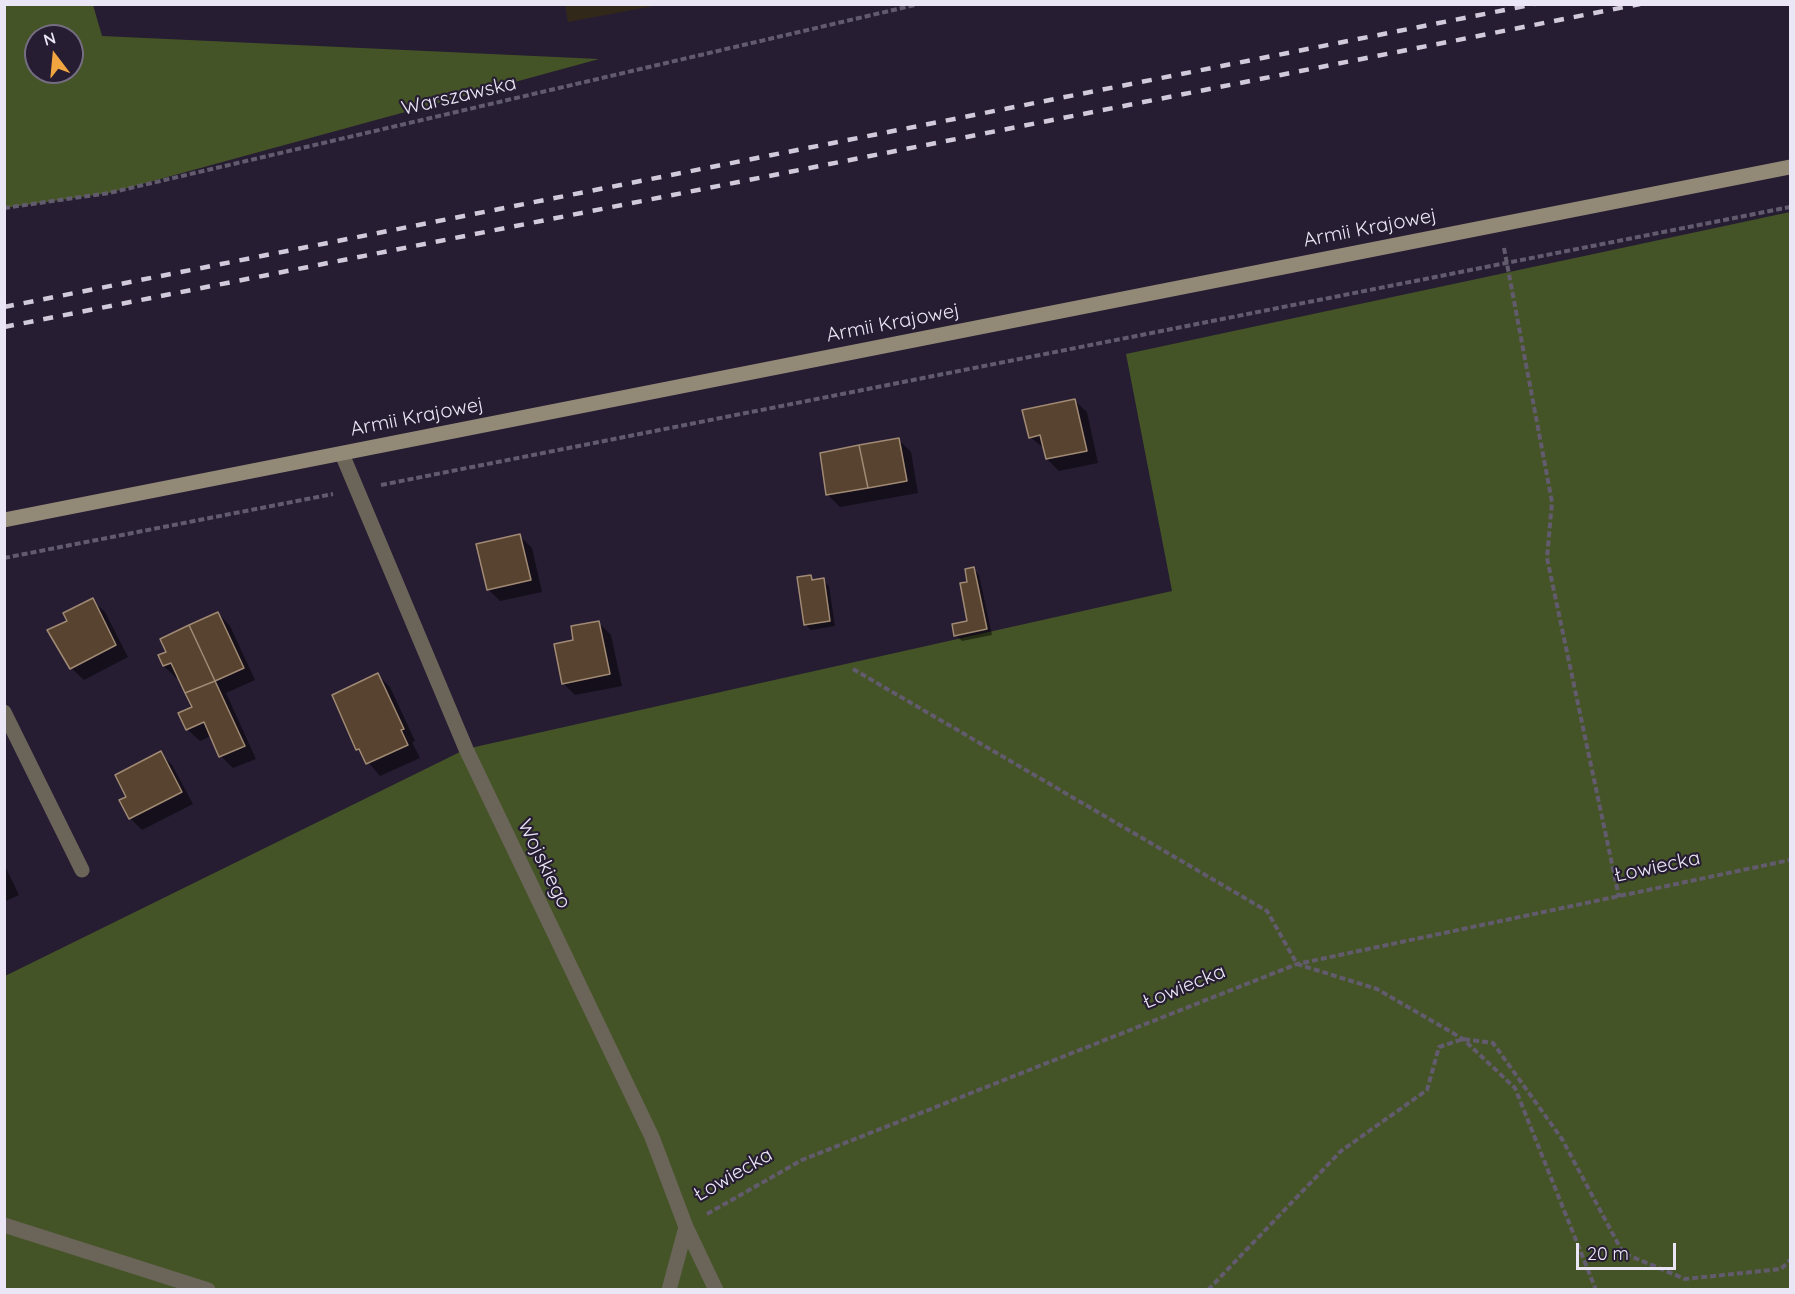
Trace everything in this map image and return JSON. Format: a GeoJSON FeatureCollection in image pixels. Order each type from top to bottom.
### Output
{"type":"FeatureCollection","features":[{"type":"Feature","properties":{"kind":"main road","name":"Armii Krajowej"},"geometry":{"type":"LineString","coordinates":[[4,520],[1791,167]]}},
{"type":"Feature","properties":{"kind":"street","name":"Wojskiego"},"geometry":{"type":"LineString","coordinates":[[342,454],[466,749],[652,1137],[686,1227],[716,1290]]}},
{"type":"Feature","properties":{"kind":"street"},"geometry":{"type":"LineString","coordinates":[[4,712],[82,870]]}},
{"type":"Feature","properties":{"kind":"street"},"geometry":{"type":"LineString","coordinates":[[4,1225],[208,1290]]}},
{"type":"Feature","properties":{"kind":"street","name":"Łowiecka"},"geometry":{"type":"LineString","coordinates":[[669,1290],[686,1227]]}},
{"type":"Feature","properties":{"kind":"path","name":"Warszawska"},"geometry":{"type":"LineString","coordinates":[[4,208],[109,193],[919,4]]}},
{"type":"Feature","properties":{"kind":"path"},"geometry":{"type":"LineString","coordinates":[[4,558],[1791,207]]}},
{"type":"Feature","properties":{"kind":"path"},"geometry":{"type":"LineString","coordinates":[[1502,224],[1506,263],[1552,502],[1547,558],[1619,897]]}},
{"type":"Feature","properties":{"kind":"path"},"geometry":{"type":"LineString","coordinates":[[853,669],[1267,911],[1297,964],[1377,989],[1463,1039],[1515,1088],[1596,1290]]}},
{"type":"Feature","properties":{"kind":"path","name":"Łowiecka"},"geometry":{"type":"LineString","coordinates":[[686,1227],[802,1160],[1297,964],[1791,860]]}},
{"type":"Feature","properties":{"kind":"path"},"geometry":{"type":"LineString","coordinates":[[1208,1290],[1341,1151],[1428,1090],[1439,1047],[1463,1039],[1493,1043],[1562,1138],[1623,1253],[1685,1279],[1781,1269],[1791,1260]]}},
{"type":"Feature","properties":{"kind":"shaded area"},"geometry":{"type":"Polygon","coordinates":[[[565,4],[659,4],[659,5],[568,22],[565,4]]]}},
{"type":"Feature","properties":{"kind":"green space"},"geometry":{"type":"Polygon","coordinates":[[[4,5],[93,5],[102,36],[599,59],[109,193],[5,208],[4,5]]]}},
{"type":"Feature","properties":{"kind":"green space"},"geometry":{"type":"Polygon","coordinates":[[[1790,212],[1790,1289],[5,1290],[5,976],[466,749],[1172,591],[1126,354],[1790,212]]]}},
{"type":"Feature","properties":{"kind":"building"},"geometry":{"type":"Polygon","coordinates":[[[1075,399],[1087,451],[1046,459],[1040,435],[1029,438],[1022,410],[1075,399]]]}},
{"type":"Feature","properties":{"kind":"building"},"geometry":{"type":"Polygon","coordinates":[[[899,438],[907,481],[868,488],[859,445],[899,438]]]}},
{"type":"Feature","properties":{"kind":"building"},"geometry":{"type":"Polygon","coordinates":[[[859,445],[868,488],[826,495],[820,453],[859,445]]]}},
{"type":"Feature","properties":{"kind":"building"},"geometry":{"type":"Polygon","coordinates":[[[520,534],[531,580],[487,590],[476,544],[520,534]]]}},
{"type":"Feature","properties":{"kind":"building"},"geometry":{"type":"Polygon","coordinates":[[[974,567],[987,629],[954,636],[952,624],[967,621],[960,583],[967,582],[965,569],[974,567]]]}},
{"type":"Feature","properties":{"kind":"building"},"geometry":{"type":"Polygon","coordinates":[[[811,575],[812,580],[824,578],[830,621],[804,625],[797,577],[811,575]]]}},
{"type":"Feature","properties":{"kind":"building"},"geometry":{"type":"Polygon","coordinates":[[[93,598],[116,645],[70,669],[47,630],[67,621],[63,613],[93,598]]]}},
{"type":"Feature","properties":{"kind":"building"},"geometry":{"type":"Polygon","coordinates":[[[218,612],[244,668],[215,681],[189,625],[218,612]]]}},
{"type":"Feature","properties":{"kind":"building"},"geometry":{"type":"Polygon","coordinates":[[[599,621],[610,674],[562,684],[554,644],[573,640],[571,626],[599,621]]]}},
{"type":"Feature","properties":{"kind":"building"},"geometry":{"type":"Polygon","coordinates":[[[189,625],[215,681],[185,693],[171,663],[163,666],[158,655],[166,652],[160,639],[189,625]]]}},
{"type":"Feature","properties":{"kind":"building"},"geometry":{"type":"Polygon","coordinates":[[[378,673],[404,729],[401,730],[408,745],[366,764],[359,749],[356,750],[332,695],[378,673]]]}},
{"type":"Feature","properties":{"kind":"building"},"geometry":{"type":"Polygon","coordinates":[[[215,681],[245,746],[219,757],[204,722],[186,730],[178,713],[192,707],[185,693],[215,681]]]}},
{"type":"Feature","properties":{"kind":"building"},"geometry":{"type":"Polygon","coordinates":[[[161,751],[182,792],[129,819],[119,800],[126,797],[115,775],[161,751]]]}},
{"type":"Feature","properties":{"kind":"railway"},"geometry":{"type":"LineString","coordinates":[[4,307],[1535,4]]}},
{"type":"Feature","properties":{"kind":"railway"},"geometry":{"type":"LineString","coordinates":[[4,327],[1640,4]]}}]}
